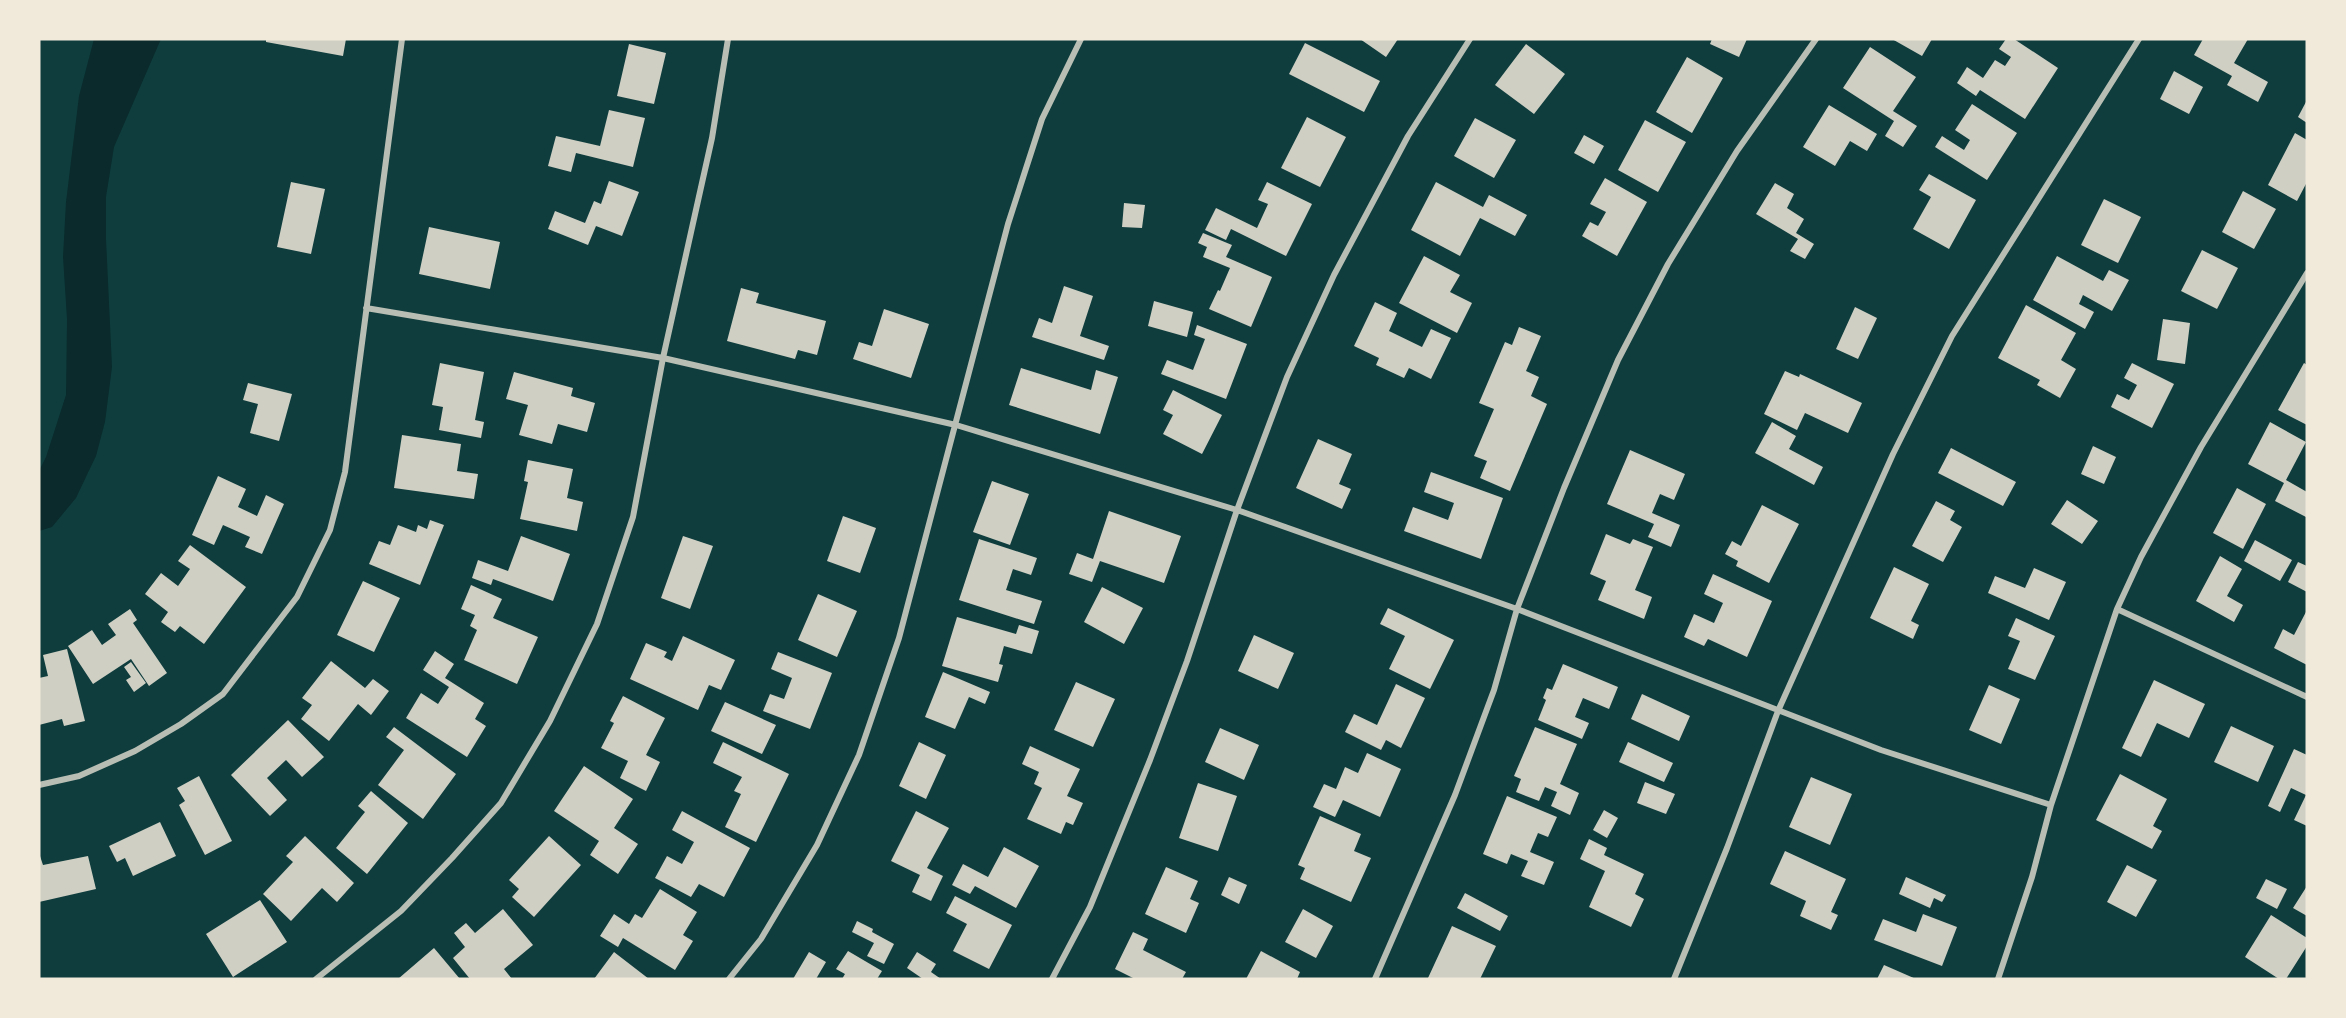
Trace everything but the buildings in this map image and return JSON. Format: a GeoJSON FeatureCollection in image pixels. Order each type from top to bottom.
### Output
{"type":"FeatureCollection","features":[{"type":"Feature","properties":{"kind":"street"},"geometry":{"type":"LineString","coordinates":[[39,786],[79,776],[135,751],[223,694],[297,597],[330,530],[345,472],[402,39]]}},
{"type":"Feature","properties":{"kind":"street"},"geometry":{"type":"LineString","coordinates":[[316,979],[401,911],[501,803],[550,721],[597,624],[633,517],[663,358],[712,138],[728,39]]}},
{"type":"Feature","properties":{"kind":"street"},"geometry":{"type":"LineString","coordinates":[[729,979],[761,939],[817,845],[859,755],[899,638],[1008,225],[1042,119],[1081,39]]}},
{"type":"Feature","properties":{"kind":"street"},"geometry":{"type":"LineString","coordinates":[[1052,979],[1090,907],[1150,760],[1187,661],[1237,510],[1287,377],[1334,275],[1408,136],[1470,39]]}},
{"type":"Feature","properties":{"kind":"street"},"geometry":{"type":"LineString","coordinates":[[1375,979],[1455,795],[1494,690],[1517,609],[1564,488],[1618,360],[1668,264],[1737,151],[1816,39]]}},
{"type":"Feature","properties":{"kind":"street"},"geometry":{"type":"LineString","coordinates":[[1674,979],[1778,711],[1893,454],[1952,336],[2139,39]]}},
{"type":"Feature","properties":{"kind":"street"},"geometry":{"type":"LineString","coordinates":[[1998,979],[2032,877],[2051,805],[2117,609],[2141,557],[2201,447],[2307,273]]}},
{"type":"Feature","properties":{"kind":"street"},"geometry":{"type":"LineString","coordinates":[[366,308],[663,358],[956,425],[1237,510],[1517,609],[1881,750],[2051,805]]}},
{"type":"Feature","properties":{"kind":"street"},"geometry":{"type":"LineString","coordinates":[[2117,609],[2307,697]]}},
{"type":"Feature","properties":{"kind":"water"},"geometry":{"type":"Polygon","coordinates":[[[94,39],[161,39],[114,147],[106,197],[112,367],[105,422],[96,456],[76,498],[52,527],[39,531],[39,471],[46,457],[66,395],[67,319],[63,257],[66,202],[79,96],[94,39]]]}}]}
